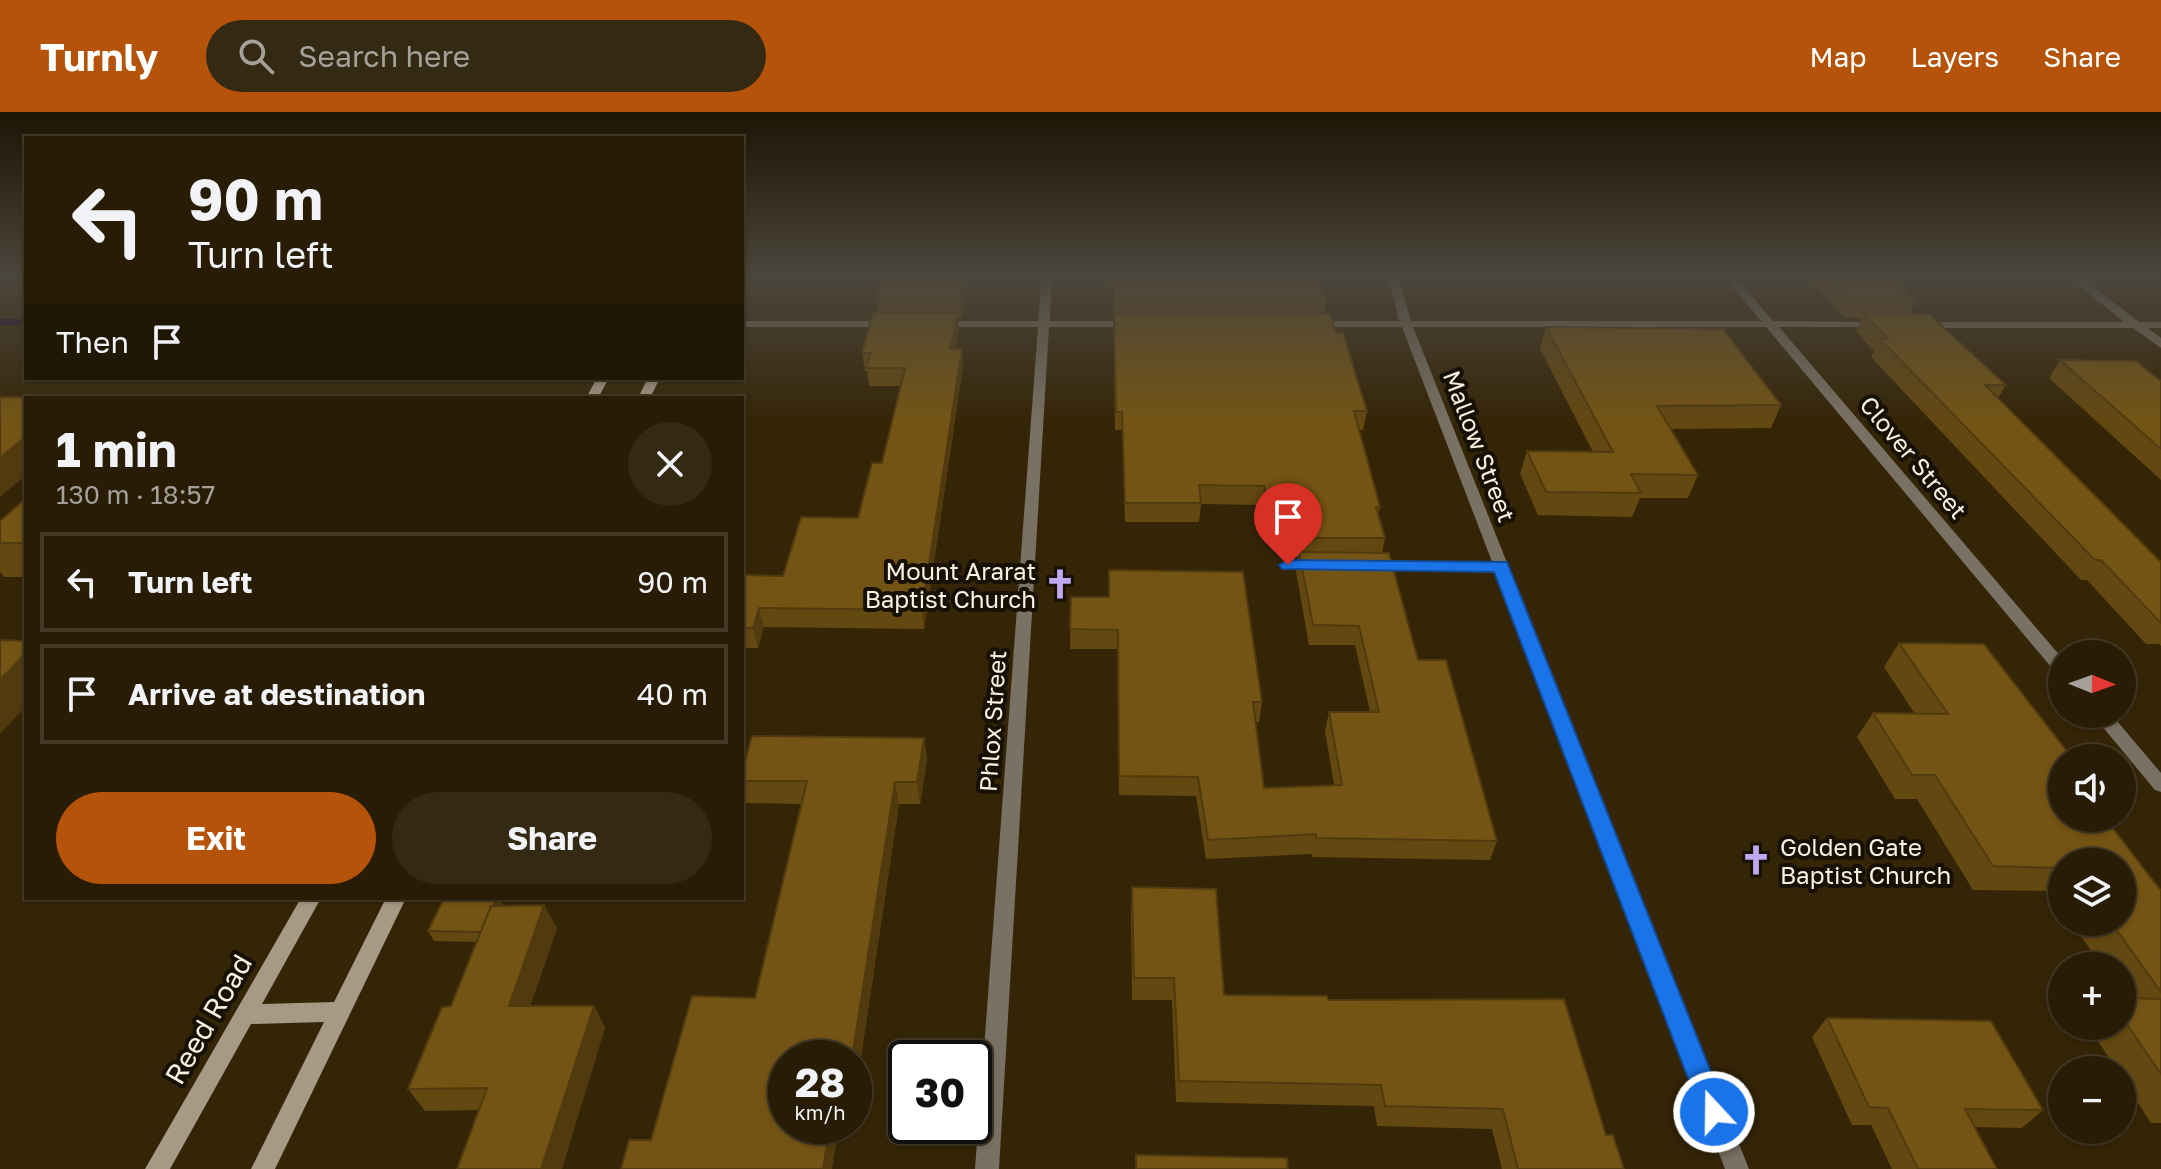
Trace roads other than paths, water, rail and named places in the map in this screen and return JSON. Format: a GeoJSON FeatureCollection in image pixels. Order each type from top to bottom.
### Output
{"type":"FeatureCollection","features":[{"type":"Feature","properties":{"kind":"street","name":"Phlox Street"},"geometry":{"type":"LineString","coordinates":[[987,1169],[1042,325]]}},
{"type":"Feature","properties":{"kind":"street","name":"Mallow Street"},"geometry":{"type":"LineString","coordinates":[[1407,325],[1737,1169]]}},
{"type":"Feature","properties":{"kind":"street","name":"Clover Street"},"geometry":{"type":"LineString","coordinates":[[1770,325],[2048,653]]}},
{"type":"Feature","properties":{"kind":"street"},"geometry":{"type":"LineString","coordinates":[[2137,325],[2161,344]]}},
{"type":"Feature","properties":{"kind":"street"},"geometry":{"type":"LineString","coordinates":[[1288,565],[1501,566]]}},
{"type":"Feature","properties":{"kind":"street"},"geometry":{"type":"LineString","coordinates":[[2113,728],[2161,785]]}},
{"type":"Feature","properties":{"kind":"street","name":"Reed Road"},"geometry":{"type":"LineString","coordinates":[[157,1169],[310,900]]}},
{"type":"Feature","properties":{"kind":"street"},"geometry":{"type":"LineString","coordinates":[[263,1169],[395,900]]}},
{"type":"Feature","properties":{"kind":"street"},"geometry":{"type":"LineString","coordinates":[[245,1014],[340,1012]]}},
{"type":"Feature","properties":{"kind":"place","name":"Mount Ararat Baptist Church"},"geometry":{"type":"Point","coordinates":[1060,584]}},
{"type":"Feature","properties":{"kind":"place","name":"Golden Gate Baptist Church"},"geometry":{"type":"Point","coordinates":[1756,860]}}]}
